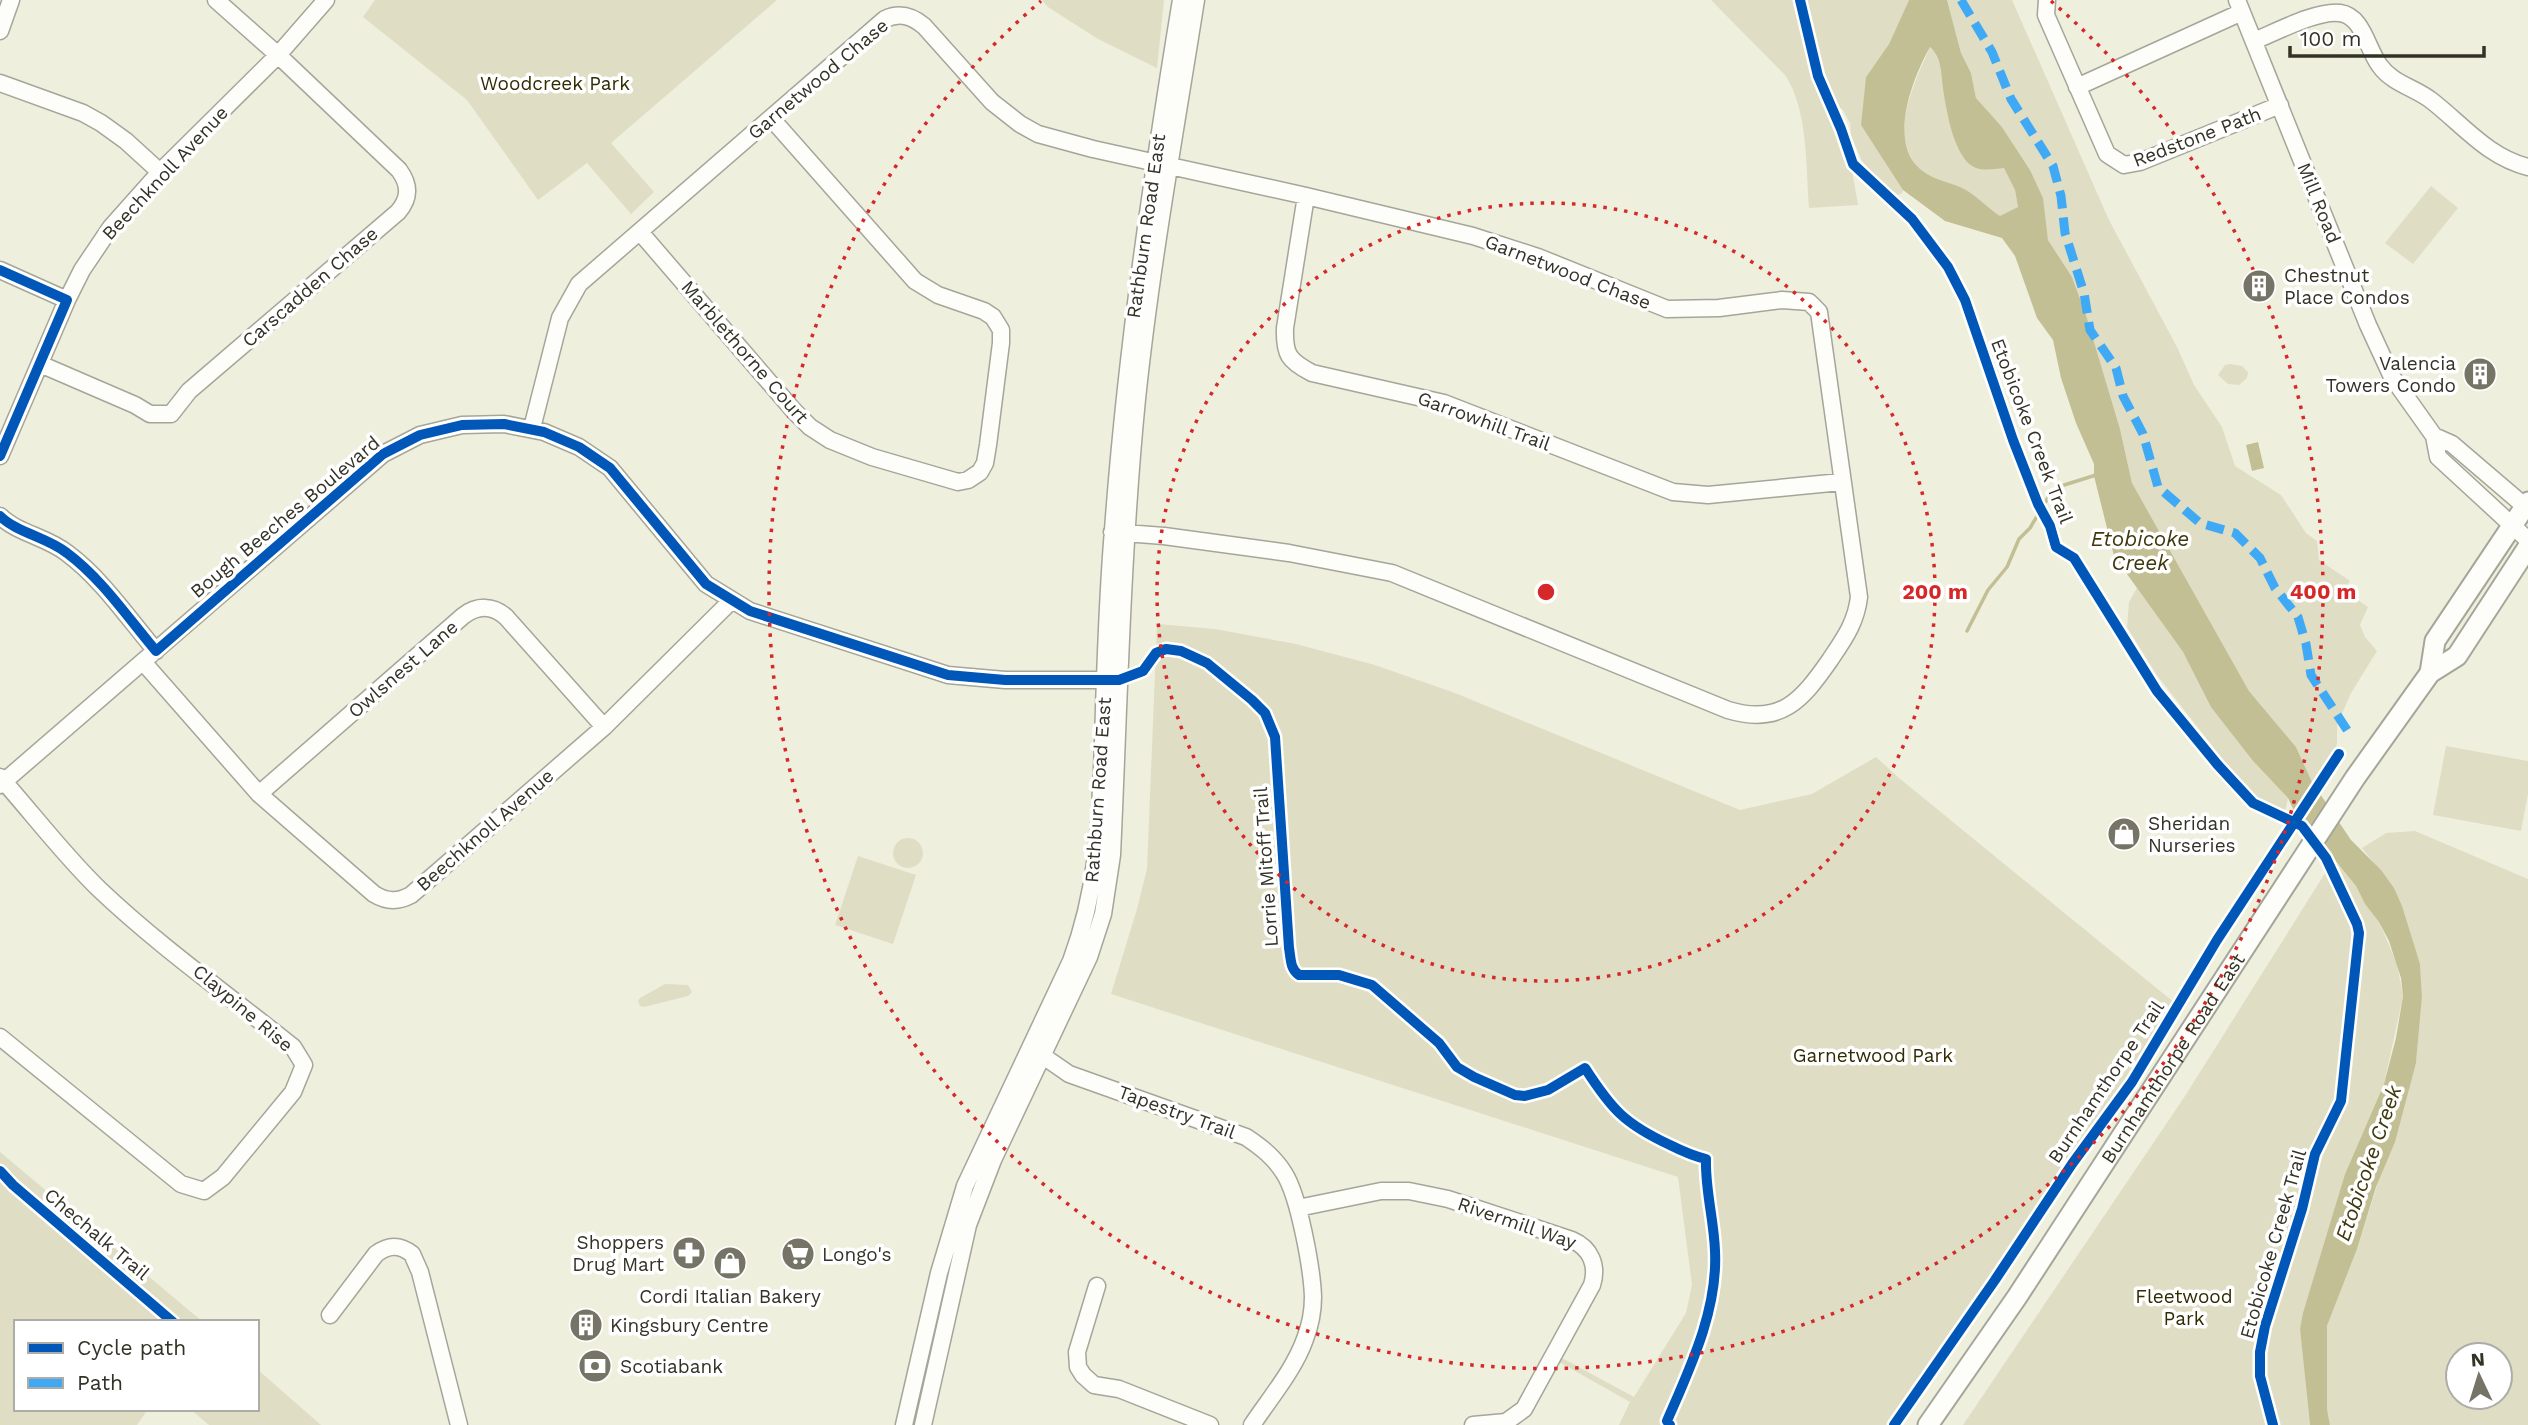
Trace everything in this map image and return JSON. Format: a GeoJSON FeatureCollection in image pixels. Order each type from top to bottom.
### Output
{"type":"FeatureCollection","features":[{"type":"Feature","properties":{"kind":"main road"},"geometry":{"type":"LineString","coordinates":[[2430,673],[2435,641],[2527,506]]}},
{"type":"Feature","properties":{"kind":"main road"},"geometry":{"type":"LineString","coordinates":[[2430,673],[2456,656],[2528,547]]}},
{"type":"Feature","properties":{"kind":"main road","name":"Burnhamthorpe Road East"},"geometry":{"type":"LineString","coordinates":[[1928,1425],[2025,1286],[2355,778],[2430,673]]}},
{"type":"Feature","properties":{"kind":"street"},"geometry":{"type":"LineString","coordinates":[[0,31],[11,0]]}},
{"type":"Feature","properties":{"kind":"street","name":"Carscadden Chase"},"geometry":{"type":"LineString","coordinates":[[40,364],[150,414],[171,414],[189,391],[403,207],[408,191],[402,174],[278,55],[216,0]]}},
{"type":"Feature","properties":{"kind":"street","name":"Beechknoll Avenue"},"geometry":{"type":"LineString","coordinates":[[0,456],[67,300],[82,270],[111,227],[160,172],[278,55],[326,0]]}},
{"type":"Feature","properties":{"kind":"street","name":"Rathburn Road East"},"geometry":{"type":"LineString","coordinates":[[1162,164],[1181,0]]}},
{"type":"Feature","properties":{"kind":"street","name":"Rathburn Road East"},"geometry":{"type":"LineString","coordinates":[[904,1425],[939,1273],[965,1186],[1062,982],[1085,925],[1096,866],[1112,680],[1134,308],[1196,0]]}},
{"type":"Feature","properties":{"kind":"street","name":"Redstone Path"},"geometry":{"type":"LineString","coordinates":[[2047,0],[2046,15],[2107,154],[2124,165],[2140,162],[2280,105]]}},
{"type":"Feature","properties":{"kind":"street"},"geometry":{"type":"LineString","coordinates":[[2077,87],[2240,6]]}},
{"type":"Feature","properties":{"kind":"street","name":"Mill Road"},"geometry":{"type":"LineString","coordinates":[[2240,6],[2383,359],[2434,436],[2438,457],[2528,540]]}},
{"type":"Feature","properties":{"kind":"street"},"geometry":{"type":"LineString","coordinates":[[2254,41],[2325,14],[2340,13],[2351,17],[2357,22],[2381,68],[2395,81],[2431,100],[2494,153],[2528,167]]}},
{"type":"Feature","properties":{"kind":"street","name":"Garnetwood Chase"},"geometry":{"type":"LineString","coordinates":[[532,429],[565,306],[587,275],[885,19],[904,15],[924,26],[992,102],[1020,124],[1049,137],[1473,236],[1538,257],[1667,309],[1719,308],[1782,300],[1809,302],[1819,312],[1841,482],[1858,584],[1858,610],[1854,622],[1806,693],[1780,711],[1754,715],[1728,710],[1392,573],[1289,553],[1120,533]]}},
{"type":"Feature","properties":{"kind":"street"},"geometry":{"type":"LineString","coordinates":[[0,83],[83,113],[101,123],[126,141],[160,172]]}},
{"type":"Feature","properties":{"kind":"street","name":"Marblethorne Court"},"geometry":{"type":"LineString","coordinates":[[640,232],[810,427],[850,450],[945,479],[963,482],[977,475],[985,463],[988,445],[1001,343],[999,325],[984,311],[938,295],[915,281],[771,118]]}},
{"type":"Feature","properties":{"kind":"street","name":"Garrowhill Trail"},"geometry":{"type":"LineString","coordinates":[[1306,196],[1284,345],[1293,362],[1312,373],[1444,404],[1673,492],[1708,495],[1841,482]]}},
{"type":"Feature","properties":{"kind":"street"},"geometry":{"type":"LineString","coordinates":[[0,270],[67,300]]}},
{"type":"Feature","properties":{"kind":"street","name":"Bough Beeches Boulevard"},"geometry":{"type":"LineString","coordinates":[[1,781],[144,663],[383,454],[434,430],[462,425],[504,424],[532,429],[579,447],[620,477],[706,584],[750,611],[947,675],[1005,680],[1112,680]]}},
{"type":"Feature","properties":{"kind":"street","name":"Mill Road"},"geometry":{"type":"LineString","coordinates":[[2434,436],[2452,444],[2527,506]]}},
{"type":"Feature","properties":{"kind":"street"},"geometry":{"type":"LineString","coordinates":[[0,516],[14,526],[68,552],[100,584],[156,651]]}},
{"type":"Feature","properties":{"kind":"street","name":"Beechknoll Avenue"},"geometry":{"type":"LineString","coordinates":[[144,663],[260,794],[374,894],[383,899],[398,900],[411,895],[604,727],[732,600]]}},
{"type":"Feature","properties":{"kind":"street","name":"Owlsnest Lane"},"geometry":{"type":"LineString","coordinates":[[260,794],[477,608],[493,608],[506,617],[604,727]]}},
{"type":"Feature","properties":{"kind":"street","name":"Rathburn Road East"},"geometry":{"type":"LineString","coordinates":[[923,1425],[949,1298],[968,1225],[993,1160],[1089,957],[1103,914],[1112,855],[1112,680]]}},
{"type":"Feature","properties":{"kind":"street","name":"Claypine Rise"},"geometry":{"type":"LineString","coordinates":[[0,1037],[181,1184],[204,1191],[223,1177],[293,1092],[304,1065],[293,1047],[128,915],[98,887],[1,781]]}},
{"type":"Feature","properties":{"kind":"street","name":"Tapestry Trail"},"geometry":{"type":"LineString","coordinates":[[1043,1056],[1069,1074],[1246,1137],[1265,1149],[1280,1166],[1294,1191],[1313,1298],[1306,1338],[1296,1359],[1252,1425]]}},
{"type":"Feature","properties":{"kind":"street","name":"Rivermill Way"},"geometry":{"type":"LineString","coordinates":[[1298,1208],[1381,1191],[1409,1191],[1448,1199],[1572,1240],[1586,1248],[1594,1264],[1592,1285],[1524,1409],[1506,1422],[1473,1425]]}},
{"type":"Feature","properties":{"kind":"street"},"geometry":{"type":"LineString","coordinates":[[330,1315],[376,1254],[396,1247],[412,1254],[420,1272],[459,1425]]}},
{"type":"Feature","properties":{"kind":"street"},"geometry":{"type":"LineString","coordinates":[[1097,1286],[1077,1352],[1078,1367],[1083,1376],[1094,1385],[1119,1389],[1210,1425]]}},
{"type":"Feature","properties":{"kind":"green space","name":"Woodcreek Park"},"geometry":{"type":"Polygon","coordinates":[[[375,0],[777,0],[611,143],[654,192],[631,214],[587,163],[538,200],[467,100],[363,17],[375,0]]]}},
{"type":"Feature","properties":{"kind":"green space"},"geometry":{"type":"Polygon","coordinates":[[[1042,0],[1164,0],[1157,68],[1098,39],[1048,7],[1042,0]]]}},
{"type":"Feature","properties":{"kind":"green space"},"geometry":{"type":"Polygon","coordinates":[[[1711,0],[1797,0],[1808,50],[1851,165],[1858,205],[1809,208],[1805,139],[1793,89],[1785,75],[1711,0]]]}},
{"type":"Feature","properties":{"kind":"green space"},"geometry":{"type":"Polygon","coordinates":[[[1806,0],[1909,0],[1889,44],[1866,77],[1903,190],[1898,195],[1885,187],[1862,161],[1851,136],[1850,123],[1843,110],[1836,105],[1828,87],[1816,49],[1806,0]]]}},
{"type":"Feature","properties":{"kind":"green space"},"geometry":{"type":"Polygon","coordinates":[[[1947,0],[2012,0],[2109,220],[2177,347],[2194,385],[2222,427],[2235,466],[2281,495],[2306,533],[2317,541],[2319,560],[2350,581],[2343,590],[2368,607],[2360,625],[2365,637],[2377,651],[2351,693],[2337,725],[2337,744],[2330,760],[2312,782],[2296,747],[2249,691],[2132,483],[2120,429],[2086,315],[2072,277],[2048,240],[2042,197],[2030,170],[2002,127],[1976,98],[1971,73],[1961,53],[1947,0]]]}},
{"type":"Feature","properties":{"kind":"green space"},"geometry":{"type":"Polygon","coordinates":[[[1930,47],[1941,67],[1947,112],[1958,148],[1990,170],[2004,167],[2015,190],[2018,207],[2000,217],[1966,190],[1935,180],[1919,167],[1909,153],[1905,119],[1915,82],[1930,47]]]}},
{"type":"Feature","properties":{"kind":"green space"},"geometry":{"type":"Polygon","coordinates":[[[2431,186],[2458,208],[2413,264],[2385,243],[2431,186]]]}},
{"type":"Feature","properties":{"kind":"green space"},"geometry":{"type":"Polygon","coordinates":[[[2225,365],[2242,366],[2248,372],[2247,378],[2239,385],[2228,384],[2218,375],[2225,365]]]}},
{"type":"Feature","properties":{"kind":"green space"},"geometry":{"type":"Polygon","coordinates":[[[2137,588],[2183,652],[2212,707],[2253,761],[2288,798],[2285,812],[2263,804],[2243,785],[2156,674],[2127,627],[2129,602],[2137,588]]]}},
{"type":"Feature","properties":{"kind":"green space","name":"Garnetwood Park"},"geometry":{"type":"Polygon","coordinates":[[[1157,624],[1215,629],[1296,644],[1375,665],[1455,693],[1740,810],[1812,794],[1876,757],[2176,1004],[2062,1190],[1902,1425],[1619,1425],[1630,1402],[1559,1362],[1562,1358],[1634,1397],[1686,1313],[1692,1285],[1678,1177],[1111,994],[1147,869],[1157,624]]]}},
{"type":"Feature","properties":{"kind":"green space"},"geometry":{"type":"Polygon","coordinates":[[[2446,746],[2528,761],[2528,794],[2521,831],[2433,815],[2446,746]]]}},
{"type":"Feature","properties":{"kind":"green space"},"geometry":{"type":"Polygon","coordinates":[[[2415,831],[2528,879],[2528,1425],[2330,1425],[2327,1409],[2327,1326],[2357,1249],[2416,1063],[2422,997],[2420,964],[2394,888],[2362,848],[2386,833],[2415,831]]]}},
{"type":"Feature","properties":{"kind":"green space"},"geometry":{"type":"Polygon","coordinates":[[[908,838],[918,843],[923,853],[918,863],[908,868],[898,863],[893,853],[898,843],[908,838]]]}},
{"type":"Feature","properties":{"kind":"green space"},"geometry":{"type":"Polygon","coordinates":[[[858,856],[916,875],[893,944],[835,925],[858,856]]]}},
{"type":"Feature","properties":{"kind":"green space","name":"Fleetwood Park"},"geometry":{"type":"Polygon","coordinates":[[[2334,859],[2356,886],[2365,904],[2379,922],[2397,964],[2403,996],[2384,1084],[2345,1174],[2300,1329],[2310,1425],[1963,1425],[2185,1096],[2334,859]]]}},
{"type":"Feature","properties":{"kind":"green space"},"geometry":{"type":"Polygon","coordinates":[[[665,984],[688,985],[692,992],[688,996],[640,1006],[640,998],[665,984]]]}},
{"type":"Feature","properties":{"kind":"green space"},"geometry":{"type":"Polygon","coordinates":[[[0,1152],[201,1320],[14,1320],[14,1411],[147,1411],[137,1425],[0,1425],[0,1152]]]}},
{"type":"Feature","properties":{"kind":"green space"},"geometry":{"type":"Polygon","coordinates":[[[259,1371],[321,1425],[209,1425],[192,1411],[259,1411],[259,1371]]]}},
{"type":"Feature","properties":{"kind":"water","name":"Etobicoke Creek"},"geometry":{"type":"Polygon","coordinates":[[[1909,0],[1947,0],[1961,53],[1971,73],[1976,98],[2002,127],[2030,170],[2043,198],[2048,240],[2072,277],[2086,315],[2120,429],[2132,483],[2249,691],[2296,747],[2312,782],[2351,840],[2381,870],[2394,888],[2402,906],[2420,964],[2422,997],[2416,1063],[2395,1142],[2376,1187],[2357,1249],[2327,1326],[2327,1409],[2330,1425],[2310,1425],[2300,1329],[2345,1174],[2384,1084],[2403,996],[2401,978],[2389,941],[2356,886],[2301,826],[2288,798],[2253,761],[2211,707],[2183,652],[2114,556],[2094,476],[2094,464],[2076,423],[2061,378],[2053,340],[2037,318],[2015,256],[2002,238],[1945,221],[1903,190],[1861,125],[1866,77],[1889,44],[1909,0]],[[1930,47],[1911,91],[1905,125],[1905,141],[1909,155],[1924,172],[1966,190],[2000,216],[2018,207],[2015,190],[2004,168],[1976,168],[1962,155],[1949,120],[1940,66],[1930,47]]]}},
{"type":"Feature","properties":{"kind":"water"},"geometry":{"type":"Polygon","coordinates":[[[2258,442],[2264,468],[2252,471],[2246,445],[2258,442]]]}},
{"type":"Feature","properties":{"kind":"waterway"},"geometry":{"type":"LineString","coordinates":[[1967,631],[1988,590],[2007,567],[2019,539],[2030,528],[2049,496],[2061,486],[2096,475]]}},
{"type":"Feature","properties":{"kind":"marked path"},"geometry":{"type":"LineString","coordinates":[[1961,0],[1992,52],[2011,99],[2053,166],[2061,196],[2065,233],[2084,293],[2090,330],[2116,368],[2123,396],[2143,434],[2158,487],[2200,523],[2235,533],[2260,558],[2275,588],[2298,617],[2311,675],[2349,733]]}},
{"type":"Feature","properties":{"kind":"cycle path","name":"Etobicoke Creek Trail"},"geometry":{"type":"LineString","coordinates":[[1800,0],[1818,76],[1853,164],[1912,219],[1948,267],[1965,300],[2013,440],[2038,504],[2050,526],[2056,547],[2074,558],[2157,691],[2217,764],[2253,803],[2302,826],[2326,858],[2357,924],[2359,933],[2341,1101],[2315,1154],[2302,1209],[2265,1326],[2260,1352],[2260,1376],[2273,1425]]}},
{"type":"Feature","properties":{"kind":"cycle path"},"geometry":{"type":"LineString","coordinates":[[0,270],[67,300],[0,456]]}},
{"type":"Feature","properties":{"kind":"cycle path","name":"Lorrie Mitoff Trail"},"geometry":{"type":"LineString","coordinates":[[0,516],[15,527],[59,548],[80,563],[156,651],[383,454],[420,435],[462,425],[504,424],[544,432],[579,447],[610,468],[706,584],[750,611],[948,675],[1005,680],[1119,680],[1143,671],[1156,653],[1166,649],[1181,651],[1207,663],[1265,713],[1275,737],[1289,948],[1291,963],[1296,973],[1339,975],[1372,985],[1439,1043],[1457,1067],[1515,1095],[1525,1096],[1548,1090],[1585,1068],[1603,1095],[1630,1122],[1674,1147],[1706,1159],[1715,1273],[1701,1338],[1667,1421],[1670,1425]]}},
{"type":"Feature","properties":{"kind":"cycle path","name":"Burnhamthorpe Trail"},"geometry":{"type":"LineString","coordinates":[[1894,1425],[2072,1164],[2132,1082],[2217,940],[2339,754]]}},
{"type":"Feature","properties":{"kind":"cycle path","name":"Chechalk Trail"},"geometry":{"type":"LineString","coordinates":[[0,1171],[171,1320]]}},
{"type":"Feature","properties":{"kind":"place","name":"Chestnut Place Condos"},"geometry":{"type":"Point","coordinates":[2259,286]}},
{"type":"Feature","properties":{"kind":"place","name":"Valencia Towers Condo"},"geometry":{"type":"Point","coordinates":[2480,374]}},
{"type":"Feature","properties":{"kind":"place","name":"Sheridan Nurseries"},"geometry":{"type":"Point","coordinates":[2124,834]}},
{"type":"Feature","properties":{"kind":"place","name":"Shoppers Drug Mart"},"geometry":{"type":"Point","coordinates":[689,1253]}},
{"type":"Feature","properties":{"kind":"place","name":"Longo's"},"geometry":{"type":"Point","coordinates":[798,1254]}},
{"type":"Feature","properties":{"kind":"place","name":"Cordi Italian Bakery"},"geometry":{"type":"Point","coordinates":[730,1263]}},
{"type":"Feature","properties":{"kind":"place","name":"Kingsbury Centre"},"geometry":{"type":"Point","coordinates":[586,1325]}},
{"type":"Feature","properties":{"kind":"place","name":"Scotiabank"},"geometry":{"type":"Point","coordinates":[595,1366]}}]}
